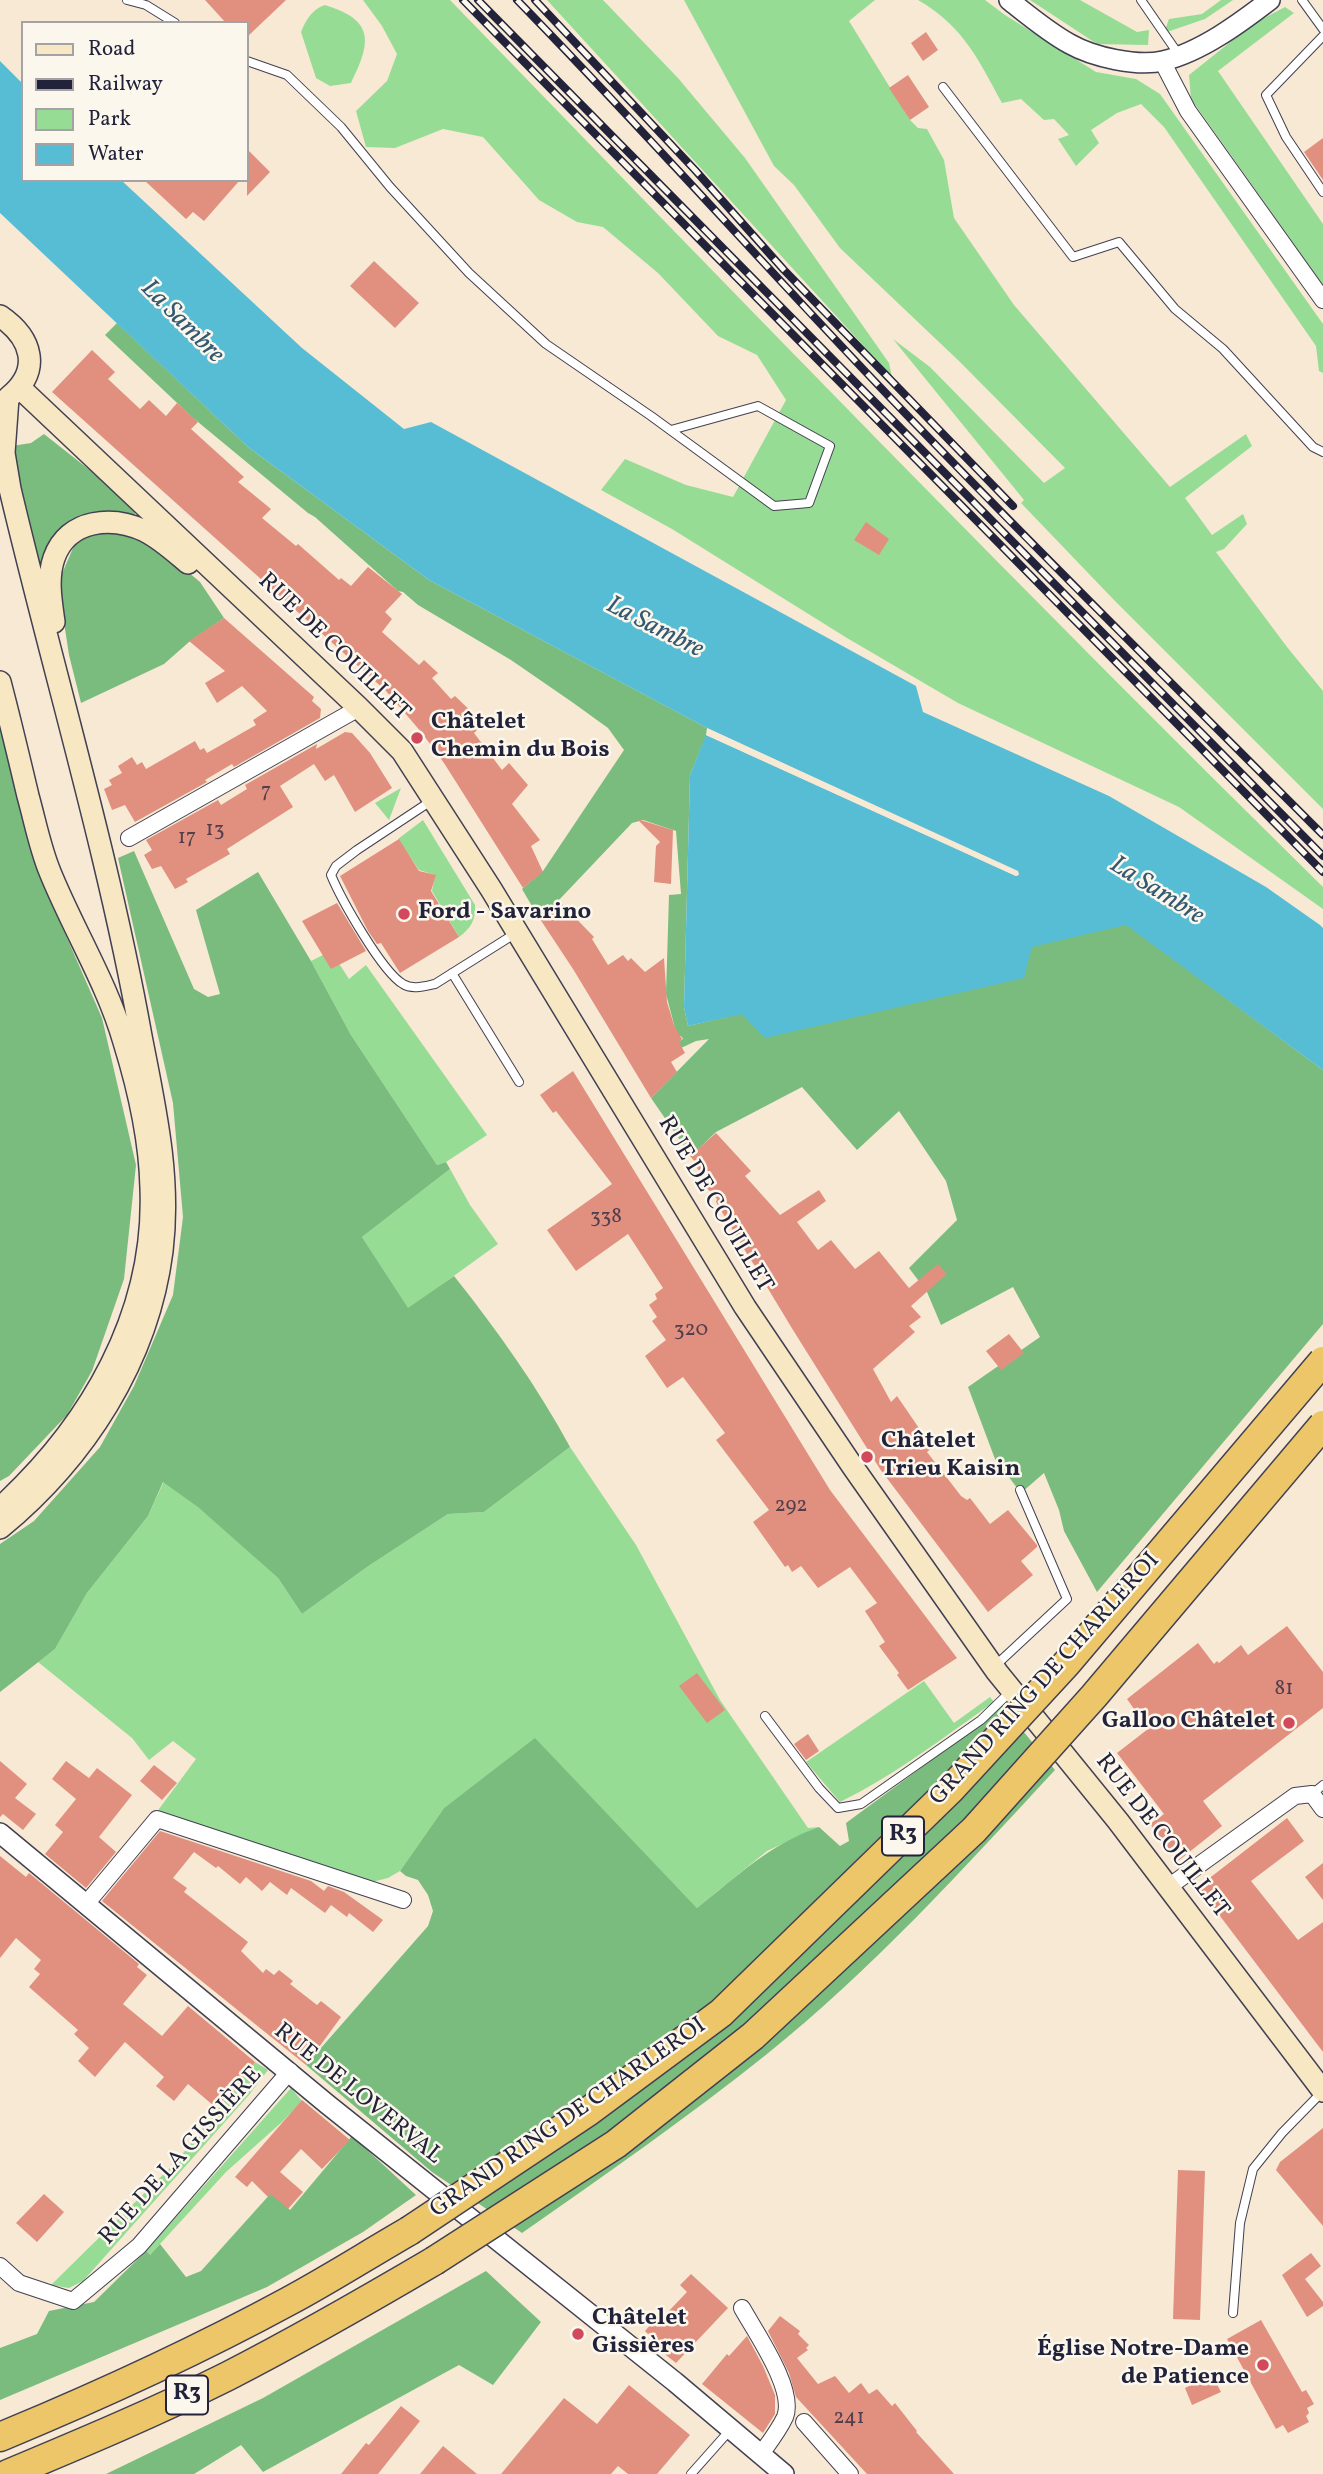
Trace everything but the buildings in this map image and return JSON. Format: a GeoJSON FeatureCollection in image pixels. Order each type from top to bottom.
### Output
{"type":"FeatureCollection","features":[{"type":"Feature","properties":{"kind":"highway","name":"GRAND RING DE CHARLEROI"},"geometry":{"type":"LineString","coordinates":[[0,2437],[94,2398],[208,2343],[290,2300],[409,2231],[589,2111],[721,2013],[959,1780],[1067,1663],[1323,1361]]}},
{"type":"Feature","properties":{"kind":"highway","name":"GRAND RING DE CHARLEROI"},"geometry":{"type":"LineString","coordinates":[[8,2474],[115,2429],[227,2376],[361,2304],[434,2261],[616,2144],[753,2036],[974,1830],[1094,1696],[1323,1425]]}},
{"type":"Feature","properties":{"kind":"main road"},"geometry":{"type":"LineString","coordinates":[[0,316],[17,328],[25,341],[28,365],[9,396],[4,453],[10,489],[123,941],[163,1157],[165,1218],[160,1264],[149,1313],[119,1387],[75,1453],[27,1505],[0,1528]]}},
{"type":"Feature","properties":{"kind":"main road","name":"RUE DE COUILLET"},"geometry":{"type":"LineString","coordinates":[[9,396],[221,576],[402,751],[746,1307],[853,1467],[993,1667],[1118,1821],[1323,2091]]}},
{"type":"Feature","properties":{"kind":"main road"},"geometry":{"type":"LineString","coordinates":[[66,714],[66,682],[55,628],[51,587],[55,556],[65,539],[79,528],[96,523],[123,523],[148,533],[194,569],[221,576]]}},
{"type":"Feature","properties":{"kind":"main road"},"geometry":{"type":"LineString","coordinates":[[0,682],[38,837],[49,871],[89,956],[124,1041],[149,1159],[151,1188],[148,1249],[142,1280],[128,1328],[109,1371],[91,1404],[62,1443],[41,1469],[0,1508]]}},
{"type":"Feature","properties":{"kind":"street"},"geometry":{"type":"LineString","coordinates":[[1009,0],[1070,44],[1095,55],[1122,61],[1170,58],[1215,38],[1270,0]]}},
{"type":"Feature","properties":{"kind":"street"},"geometry":{"type":"LineString","coordinates":[[1170,58],[1188,111],[1323,300]]}},
{"type":"Feature","properties":{"kind":"street"},"geometry":{"type":"LineString","coordinates":[[129,838],[359,708]]}},
{"type":"Feature","properties":{"kind":"street"},"geometry":{"type":"LineString","coordinates":[[1167,1888],[1295,1796],[1317,1790],[1323,1809]]}},
{"type":"Feature","properties":{"kind":"street"},"geometry":{"type":"LineString","coordinates":[[86,1904],[157,1819],[403,1900]]}},
{"type":"Feature","properties":{"kind":"street","name":"RUE DE LOVERVAL"},"geometry":{"type":"LineString","coordinates":[[0,1833],[784,2474]]}},
{"type":"Feature","properties":{"kind":"street","name":"RUE DE LA GISSIÈRE"},"geometry":{"type":"LineString","coordinates":[[0,2266],[19,2283],[73,2301],[139,2246],[290,2071]]}},
{"type":"Feature","properties":{"kind":"street"},"geometry":{"type":"LineString","coordinates":[[742,2308],[782,2382],[787,2399],[786,2416],[761,2455]]}},
{"type":"Feature","properties":{"kind":"street"},"geometry":{"type":"LineString","coordinates":[[804,2422],[850,2474]]}},
{"type":"Feature","properties":{"kind":"lane"},"geometry":{"type":"LineString","coordinates":[[127,0],[146,5],[172,21]]}},
{"type":"Feature","properties":{"kind":"lane"},"geometry":{"type":"LineString","coordinates":[[1141,0],[1170,58]]}},
{"type":"Feature","properties":{"kind":"lane"},"geometry":{"type":"LineString","coordinates":[[1302,0],[1323,29]]}},
{"type":"Feature","properties":{"kind":"lane"},"geometry":{"type":"LineString","coordinates":[[1323,36],[1266,95],[1286,137],[1323,192]]}},
{"type":"Feature","properties":{"kind":"lane"},"geometry":{"type":"LineString","coordinates":[[248,61],[287,75],[341,127],[390,187],[470,273],[546,344],[671,430],[774,506],[809,503],[830,446],[758,406],[671,430]]}},
{"type":"Feature","properties":{"kind":"lane"},"geometry":{"type":"LineString","coordinates":[[943,87],[1073,257],[1119,242],[1175,309],[1223,349],[1313,447],[1323,452]]}},
{"type":"Feature","properties":{"kind":"lane"},"geometry":{"type":"LineString","coordinates":[[433,799],[336,866],[331,875],[337,890],[391,975],[405,986],[435,984],[516,932]]}},
{"type":"Feature","properties":{"kind":"lane"},"geometry":{"type":"LineString","coordinates":[[452,973],[519,1082]]}},
{"type":"Feature","properties":{"kind":"lane"},"geometry":{"type":"LineString","coordinates":[[993,1667],[1067,1599],[1020,1490]]}},
{"type":"Feature","properties":{"kind":"lane"},"geometry":{"type":"LineString","coordinates":[[765,1716],[819,1788],[838,1808],[861,1804],[981,1720],[1012,1690]]}},
{"type":"Feature","properties":{"kind":"lane"},"geometry":{"type":"LineString","coordinates":[[1233,2313],[1240,2223],[1252,2169],[1323,2091]]}},
{"type":"Feature","properties":{"kind":"lane"},"geometry":{"type":"LineString","coordinates":[[691,2474],[731,2429]]}},
{"type":"Feature","properties":{"kind":"green space"},"geometry":{"type":"Polygon","coordinates":[[[363,0],[450,0],[993,557],[1323,887],[1323,909],[1179,807],[958,703],[847,638],[672,529],[601,490],[625,459],[686,485],[733,497],[786,400],[757,355],[718,336],[658,273],[603,227],[577,222],[539,200],[483,137],[443,129],[395,148],[366,147],[356,111],[387,81],[397,54],[382,26],[363,0]]]}},
{"type":"Feature","properties":{"kind":"green space"},"geometry":{"type":"Polygon","coordinates":[[[547,0],[603,0],[678,78],[745,158],[889,363],[892,377],[547,0]]]}},
{"type":"Feature","properties":{"kind":"green space"},"geometry":{"type":"Polygon","coordinates":[[[684,0],[875,0],[849,21],[910,120],[918,128],[927,129],[944,160],[954,218],[1014,305],[1170,487],[1246,434],[1252,446],[1185,498],[1212,535],[1243,514],[1247,524],[1224,549],[1216,552],[1323,691],[1323,809],[1021,503],[1024,500],[893,339],[930,367],[1044,483],[1065,468],[960,362],[840,248],[794,185],[774,166],[684,0]]]}},
{"type":"Feature","properties":{"kind":"green space"},"geometry":{"type":"Polygon","coordinates":[[[918,0],[985,0],[1096,72],[1136,79],[1160,94],[1323,324],[1323,373],[1319,371],[1316,346],[1164,127],[1141,104],[1117,113],[1091,130],[1099,143],[1076,166],[1058,139],[1069,135],[1054,119],[1044,120],[1021,99],[1002,103],[968,45],[947,21],[918,0]]]}},
{"type":"Feature","properties":{"kind":"green space"},"geometry":{"type":"Polygon","coordinates":[[[1030,0],[1080,0],[1137,32],[1149,30],[1148,45],[1097,44],[1030,0]]]}},
{"type":"Feature","properties":{"kind":"green space"},"geometry":{"type":"Polygon","coordinates":[[[1221,0],[1233,0],[1205,19],[1164,33],[1169,19],[1202,14],[1221,0]]]}},
{"type":"Feature","properties":{"kind":"green space"},"geometry":{"type":"Polygon","coordinates":[[[325,5],[353,18],[364,34],[363,55],[351,83],[330,86],[316,78],[301,32],[316,9],[325,5]]]}},
{"type":"Feature","properties":{"kind":"green space"},"geometry":{"type":"Polygon","coordinates":[[[1285,7],[1294,13],[1218,71],[1323,224],[1323,285],[1191,99],[1189,75],[1253,24],[1285,7]]]}},
{"type":"Feature","properties":{"kind":"green space"},"geometry":{"type":"Polygon","coordinates":[[[117,323],[248,447],[429,580],[709,729],[690,775],[684,1007],[688,1026],[1126,924],[1323,1070],[1323,1324],[1097,1592],[1064,1531],[1059,1510],[1044,1473],[1021,1493],[995,1459],[968,1387],[1040,1337],[1013,1287],[941,1325],[927,1292],[909,1268],[957,1220],[946,1181],[899,1111],[857,1150],[802,1087],[716,1132],[691,1156],[651,1098],[709,1039],[681,1048],[676,1043],[683,1039],[677,1036],[666,994],[669,895],[681,894],[676,831],[643,820],[632,823],[540,920],[522,889],[543,871],[624,750],[608,728],[511,660],[398,591],[315,517],[192,417],[105,335],[117,323]]]}},
{"type":"Feature","properties":{"kind":"green space"},"geometry":{"type":"Polygon","coordinates":[[[44,434],[134,505],[135,516],[109,511],[81,516],[67,525],[44,562],[35,564],[12,446],[31,443],[44,434]]]}},
{"type":"Feature","properties":{"kind":"green space"},"geometry":{"type":"Polygon","coordinates":[[[121,531],[163,551],[200,582],[224,618],[189,642],[164,664],[81,703],[69,655],[58,583],[76,541],[93,532],[121,531]]]}},
{"type":"Feature","properties":{"kind":"green space"},"geometry":{"type":"Polygon","coordinates":[[[0,727],[16,790],[53,906],[102,1018],[136,1165],[124,1279],[92,1371],[67,1415],[9,1476],[0,1481],[0,727]]]}},
{"type":"Feature","properties":{"kind":"green space"},"geometry":{"type":"Polygon","coordinates":[[[401,788],[389,820],[375,803],[401,788]]]}},
{"type":"Feature","properties":{"kind":"green space"},"geometry":{"type":"Polygon","coordinates":[[[423,820],[475,905],[472,923],[459,937],[432,891],[435,875],[419,870],[398,839],[423,820]]]}},
{"type":"Feature","properties":{"kind":"green space"},"geometry":{"type":"Polygon","coordinates":[[[134,851],[194,989],[208,997],[220,994],[196,910],[258,872],[351,1035],[437,1165],[446,1162],[450,1169],[362,1237],[408,1308],[454,1276],[516,1359],[570,1447],[484,1512],[448,1514],[302,1614],[278,1578],[198,1507],[163,1482],[148,1516],[87,1593],[55,1649],[0,1692],[0,1544],[34,1521],[100,1447],[134,1386],[173,1295],[183,1217],[173,1103],[118,858],[134,851]]]}},
{"type":"Feature","properties":{"kind":"green space"},"geometry":{"type":"Polygon","coordinates":[[[331,951],[349,979],[366,965],[487,1135],[437,1165],[351,1035],[311,961],[331,951]]]}},
{"type":"Feature","properties":{"kind":"green space"},"geometry":{"type":"Polygon","coordinates":[[[450,1169],[470,1205],[498,1244],[408,1309],[362,1237],[450,1169]]]}},
{"type":"Feature","properties":{"kind":"green space"},"geometry":{"type":"Polygon","coordinates":[[[570,1447],[636,1545],[720,1700],[808,1828],[819,1827],[767,1851],[697,1908],[535,1739],[444,1808],[400,1871],[388,1878],[372,1882],[251,1841],[156,1813],[196,1759],[173,1741],[149,1760],[132,1738],[38,1662],[55,1649],[87,1593],[148,1516],[164,1481],[198,1506],[278,1578],[302,1614],[448,1514],[484,1512],[570,1447]]]}},
{"type":"Feature","properties":{"kind":"green space"},"geometry":{"type":"Polygon","coordinates":[[[924,1681],[954,1723],[990,1697],[994,1702],[900,1768],[840,1802],[806,1762],[924,1681]]]}},
{"type":"Feature","properties":{"kind":"green space"},"geometry":{"type":"Polygon","coordinates":[[[1000,1703],[1055,1770],[916,1918],[806,2022],[707,2100],[522,2233],[432,2172],[306,2065],[428,1926],[433,1911],[428,1895],[418,1880],[400,1871],[444,1808],[535,1738],[697,1908],[769,1852],[819,1827],[840,1846],[849,1841],[846,1823],[933,1759],[1000,1703]]]}},
{"type":"Feature","properties":{"kind":"green space"},"geometry":{"type":"Polygon","coordinates":[[[255,2062],[268,2070],[249,2095],[83,2281],[69,2288],[51,2285],[177,2161],[255,2062]]]}},
{"type":"Feature","properties":{"kind":"green space"},"geometry":{"type":"Polygon","coordinates":[[[291,2088],[302,2101],[226,2172],[149,2256],[146,2251],[291,2088]]]}},
{"type":"Feature","properties":{"kind":"green space"},"geometry":{"type":"Polygon","coordinates":[[[352,2136],[416,2195],[363,2232],[267,2287],[0,2400],[0,2348],[37,2334],[49,2311],[94,2302],[146,2251],[150,2255],[160,2244],[186,2277],[201,2271],[272,2192],[290,2210],[352,2136]]]}},
{"type":"Feature","properties":{"kind":"green space"},"geometry":{"type":"Polygon","coordinates":[[[486,2271],[541,2322],[493,2385],[459,2365],[263,2472],[241,2445],[194,2474],[106,2474],[263,2398],[486,2271]]]}},
{"type":"Feature","properties":{"kind":"water","name":"La Sambre"},"geometry":{"type":"Polygon","coordinates":[[[0,61],[21,82],[21,182],[123,182],[302,348],[404,429],[431,422],[916,686],[923,712],[1109,796],[1266,887],[1320,925],[1323,928],[1323,1070],[1126,925],[1032,947],[1024,978],[765,1038],[742,1014],[688,1026],[684,1007],[690,775],[706,735],[1016,876],[1019,873],[707,728],[429,580],[248,447],[0,213],[0,61]]]}},
{"type":"Feature","properties":{"kind":"pier"},"geometry":{"type":"Polygon","coordinates":[[[707,728],[1018,871],[1019,875],[1016,876],[706,735],[707,728]]]}},
{"type":"Feature","properties":{"kind":"railway"},"geometry":{"type":"LineString","coordinates":[[463,0],[1323,872]]}},
{"type":"Feature","properties":{"kind":"railway"},"geometry":{"type":"LineString","coordinates":[[478,0],[1323,856]]}},
{"type":"Feature","properties":{"kind":"railway"},"geometry":{"type":"LineString","coordinates":[[517,0],[935,444],[1323,835]]}},
{"type":"Feature","properties":{"kind":"railway"},"geometry":{"type":"LineString","coordinates":[[535,0],[695,170],[784,270],[1013,506]]}},
{"type":"Feature","properties":{"kind":"place","name":"Châtelet Chemin du Bois"},"geometry":{"type":"Point","coordinates":[417,738]}},
{"type":"Feature","properties":{"kind":"place","name":"Ford - Savarino"},"geometry":{"type":"Point","coordinates":[404,914]}},
{"type":"Feature","properties":{"kind":"place","name":"Châtelet Trieu Kaisin"},"geometry":{"type":"Point","coordinates":[867,1457]}},
{"type":"Feature","properties":{"kind":"place","name":"Galloo Châtelet"},"geometry":{"type":"Point","coordinates":[1289,1723]}},
{"type":"Feature","properties":{"kind":"place","name":"Châtelet Gissières"},"geometry":{"type":"Point","coordinates":[578,2334]}},
{"type":"Feature","properties":{"kind":"place","name":"Église Notre-Dame de Patience"},"geometry":{"type":"Point","coordinates":[1263,2365]}}]}
